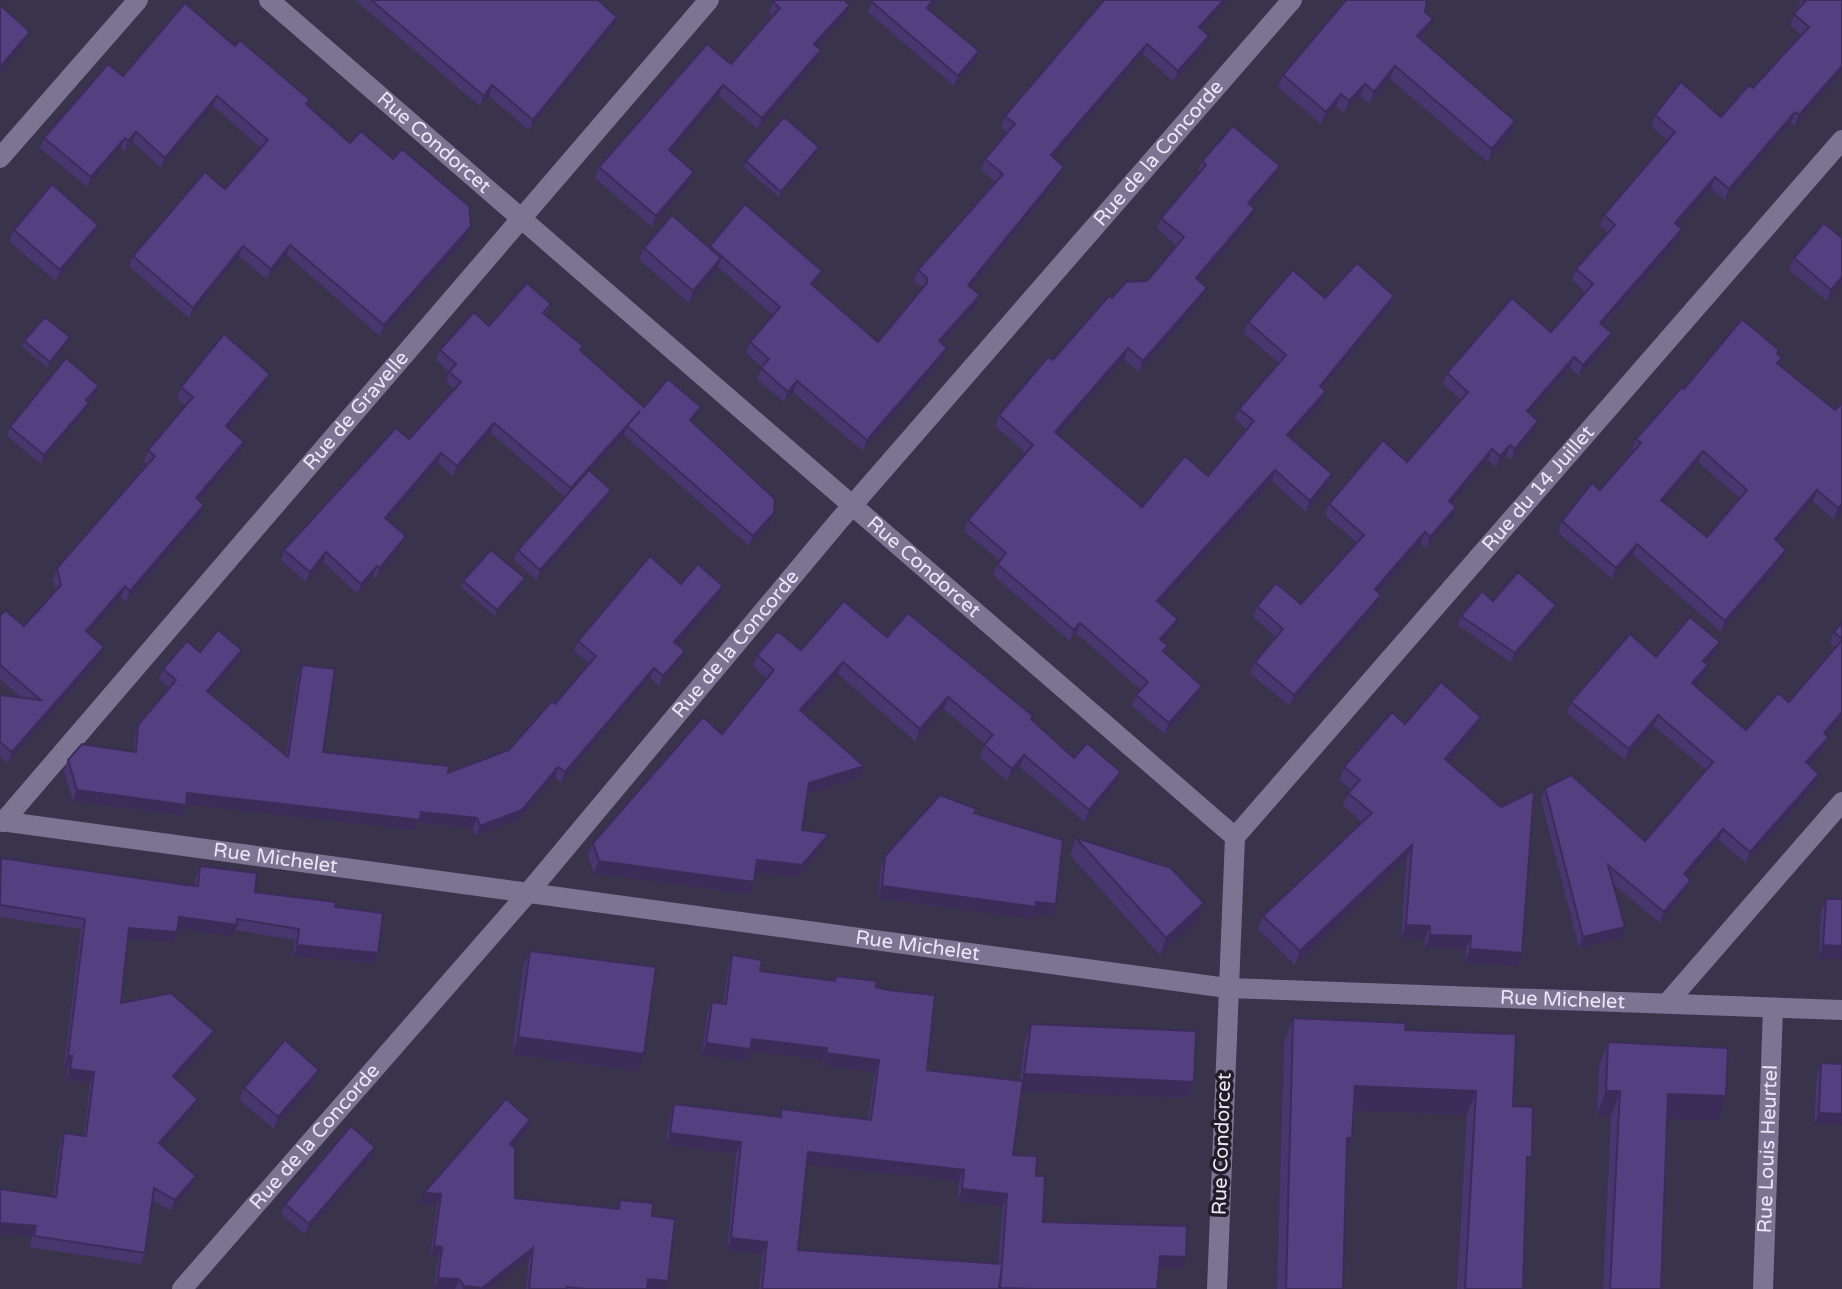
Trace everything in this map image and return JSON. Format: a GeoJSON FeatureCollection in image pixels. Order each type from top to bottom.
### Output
{"type":"FeatureCollection","features":[{"type":"Feature","properties":{"kind":"street"},"geometry":{"type":"LineString","coordinates":[[0,158],[138,0]]}},
{"type":"Feature","properties":{"kind":"street","name":"Rue Condorcet"},"geometry":{"type":"LineString","coordinates":[[269,0],[1235,837],[1217,1289]]}},
{"type":"Feature","properties":{"kind":"street","name":"Rue de Gravelle"},"geometry":{"type":"LineString","coordinates":[[1,821],[709,0]]}},
{"type":"Feature","properties":{"kind":"street","name":"Rue de la Concorde"},"geometry":{"type":"LineString","coordinates":[[182,1289],[528,893],[851,507],[1292,0]]}},
{"type":"Feature","properties":{"kind":"street","name":"Rue du 14 Juillet"},"geometry":{"type":"LineString","coordinates":[[1235,837],[1842,140]]}},
{"type":"Feature","properties":{"kind":"street"},"geometry":{"type":"LineString","coordinates":[[1668,1002],[1842,802]]}},
{"type":"Feature","properties":{"kind":"street","name":"Rue Michelet"},"geometry":{"type":"LineString","coordinates":[[1,821],[1227,988],[1842,1010]]}},
{"type":"Feature","properties":{"kind":"street","name":"Rue Louis Heurtel"},"geometry":{"type":"LineString","coordinates":[[1763,1289],[1773,1008]]}},
{"type":"Feature","properties":{"kind":"building"},"geometry":{"type":"Polygon","coordinates":[[[371,0],[598,0],[617,17],[533,120],[492,85],[484,96],[371,0]]]}},
{"type":"Feature","properties":{"kind":"building"},"geometry":{"type":"Polygon","coordinates":[[[774,0],[844,0],[850,5],[814,44],[821,50],[762,118],[723,85],[669,150],[694,172],[656,216],[599,167],[707,44],[731,64],[780,8],[774,0]]]}},
{"type":"Feature","properties":{"kind":"building"},"geometry":{"type":"Polygon","coordinates":[[[873,0],[933,0],[927,8],[979,51],[958,76],[873,0]]]}},
{"type":"Feature","properties":{"kind":"building"},"geometry":{"type":"Polygon","coordinates":[[[1104,0],[1224,0],[1199,27],[1209,36],[1178,71],[1147,44],[1051,155],[1064,167],[968,285],[980,295],[939,341],[947,348],[867,440],[797,381],[788,392],[761,368],[769,359],[750,342],[780,307],[710,246],[745,204],[822,271],[811,284],[878,342],[927,283],[927,278],[918,270],[1003,174],[985,159],[1015,124],[1005,116],[1104,0]]]}},
{"type":"Feature","properties":{"kind":"building"},"geometry":{"type":"Polygon","coordinates":[[[1346,0],[1427,0],[1425,12],[1433,19],[1417,36],[1515,121],[1492,149],[1395,66],[1374,92],[1365,84],[1349,101],[1341,94],[1326,112],[1283,75],[1346,0]]]}},
{"type":"Feature","properties":{"kind":"building"},"geometry":{"type":"Polygon","coordinates":[[[1803,0],[1842,0],[1842,66],[1799,115],[1795,112],[1729,189],[1715,177],[1675,223],[1682,229],[1600,323],[1612,333],[1583,365],[1574,357],[1527,411],[1538,421],[1515,449],[1510,445],[1500,456],[1492,449],[1449,501],[1456,507],[1430,537],[1425,532],[1375,589],[1381,595],[1294,695],[1255,662],[1283,629],[1257,606],[1276,583],[1301,604],[1364,535],[1329,504],[1383,440],[1407,462],[1468,392],[1447,373],[1512,298],[1551,332],[1593,284],[1576,269],[1615,225],[1604,215],[1675,132],[1655,115],[1681,82],[1721,117],[1749,85],[1753,88],[1809,27],[1794,14],[1805,2],[1803,0]]]}},
{"type":"Feature","properties":{"kind":"building"},"geometry":{"type":"Polygon","coordinates":[[[185,3],[235,46],[240,40],[310,100],[306,104],[350,143],[361,131],[393,159],[402,149],[469,206],[471,226],[384,325],[290,245],[271,269],[243,246],[193,308],[133,256],[205,172],[225,189],[268,140],[217,96],[165,158],[136,132],[128,141],[125,138],[91,177],[44,138],[108,64],[123,76],[185,3]]]}},
{"type":"Feature","properties":{"kind":"building"},"geometry":{"type":"Polygon","coordinates":[[[0,5],[30,32],[0,67],[0,5]]]}},
{"type":"Feature","properties":{"kind":"building"},"geometry":{"type":"Polygon","coordinates":[[[784,117],[819,147],[781,192],[746,161],[784,117]]]}},
{"type":"Feature","properties":{"kind":"building"},"geometry":{"type":"Polygon","coordinates":[[[1233,126],[1280,166],[1248,203],[1255,209],[1196,278],[1207,288],[1143,361],[1128,348],[1055,432],[1142,507],[1185,456],[1208,476],[1254,421],[1239,409],[1286,355],[1248,322],[1293,270],[1325,298],[1357,263],[1394,296],[1320,386],[1326,391],[1287,435],[1332,474],[1310,501],[1275,470],[1157,601],[1178,619],[1160,639],[1168,646],[1163,651],[1202,686],[1169,723],[1136,695],[1148,682],[1080,623],[1074,630],[997,564],[1006,553],[968,520],[1033,445],[999,415],[1048,357],[1053,360],[1109,296],[1112,298],[1126,282],[1147,281],[1184,237],[1161,218],[1206,165],[1202,161],[1233,126]]]}},
{"type":"Feature","properties":{"kind":"building"},"geometry":{"type":"Polygon","coordinates":[[[52,184],[98,225],[60,270],[14,230],[52,184]]]}},
{"type":"Feature","properties":{"kind":"building"},"geometry":{"type":"Polygon","coordinates":[[[672,215],[721,258],[693,291],[644,248],[672,215]]]}},
{"type":"Feature","properties":{"kind":"building"},"geometry":{"type":"Polygon","coordinates":[[[1824,223],[1842,238],[1842,277],[1831,290],[1794,258],[1824,223]]]}},
{"type":"Feature","properties":{"kind":"building"},"geometry":{"type":"Polygon","coordinates":[[[527,283],[551,304],[543,313],[583,346],[580,350],[644,407],[668,379],[701,407],[690,420],[775,499],[774,513],[753,536],[627,426],[640,411],[571,488],[494,423],[457,466],[441,453],[385,518],[406,536],[380,568],[377,566],[361,584],[326,552],[310,572],[284,550],[396,428],[409,439],[461,382],[449,372],[456,364],[440,350],[474,312],[489,326],[527,283]]]}},
{"type":"Feature","properties":{"kind":"building"},"geometry":{"type":"Polygon","coordinates":[[[45,317],[70,337],[50,362],[24,341],[45,317]]]}},
{"type":"Feature","properties":{"kind":"building"},"geometry":{"type":"Polygon","coordinates":[[[1742,319],[1779,350],[1777,353],[1782,358],[1777,363],[1835,410],[1842,403],[1842,504],[1838,508],[1817,490],[1775,539],[1786,550],[1725,621],[1637,544],[1616,568],[1562,521],[1592,483],[1600,490],[1641,443],[1636,439],[1682,387],[1684,389],[1742,319]],[[1703,451],[1661,500],[1707,537],[1747,490],[1703,451]]]}},
{"type":"Feature","properties":{"kind":"building"},"geometry":{"type":"Polygon","coordinates":[[[224,334],[270,374],[226,426],[244,442],[196,498],[204,505],[130,591],[125,586],[86,631],[104,647],[12,752],[0,742],[0,695],[41,700],[0,665],[0,616],[5,610],[24,626],[61,585],[57,568],[155,456],[148,450],[193,397],[181,387],[224,334]]]}},
{"type":"Feature","properties":{"kind":"building"},"geometry":{"type":"Polygon","coordinates":[[[66,358],[99,386],[86,400],[89,403],[44,455],[10,427],[66,358]]]}},
{"type":"Feature","properties":{"kind":"building"},"geometry":{"type":"Polygon","coordinates":[[[589,470],[611,490],[540,570],[518,550],[589,470]]]}},
{"type":"Feature","properties":{"kind":"building"},"geometry":{"type":"Polygon","coordinates":[[[491,550],[525,578],[497,610],[463,581],[491,550]]]}},
{"type":"Feature","properties":{"kind":"building"},"geometry":{"type":"Polygon","coordinates":[[[650,556],[681,584],[698,564],[723,586],[674,642],[685,651],[663,676],[654,668],[565,772],[558,767],[522,810],[480,826],[477,818],[421,812],[420,820],[187,793],[186,805],[77,790],[68,760],[82,744],[136,752],[138,725],[176,680],[163,669],[187,641],[200,652],[218,630],[242,650],[207,691],[288,757],[302,665],[335,669],[323,752],[449,766],[448,773],[509,750],[552,701],[555,704],[596,656],[578,641],[650,556]]]}},
{"type":"Feature","properties":{"kind":"building"},"geometry":{"type":"Polygon","coordinates":[[[1518,572],[1556,605],[1515,653],[1461,616],[1482,591],[1493,601],[1518,572]]]}},
{"type":"Feature","properties":{"kind":"building"},"geometry":{"type":"Polygon","coordinates":[[[844,601],[887,637],[908,613],[1033,716],[1031,719],[1074,758],[1087,743],[1121,772],[1089,810],[1024,755],[1012,769],[984,745],[993,735],[948,697],[920,729],[843,662],[800,710],[864,766],[809,783],[802,830],[829,834],[802,865],[757,860],[754,882],[599,861],[593,843],[703,717],[722,734],[774,670],[757,655],[778,631],[801,650],[844,601]]]}},
{"type":"Feature","properties":{"kind":"building"},"geometry":{"type":"Polygon","coordinates":[[[1690,617],[1720,642],[1703,661],[1708,665],[1692,683],[1746,730],[1778,693],[1789,702],[1842,640],[1842,712],[1824,733],[1829,737],[1806,762],[1819,774],[1750,852],[1723,829],[1684,874],[1691,880],[1664,912],[1608,865],[1625,927],[1583,937],[1545,788],[1571,775],[1645,841],[1713,762],[1658,715],[1629,749],[1571,702],[1630,634],[1656,657],[1690,617]]]}},
{"type":"Feature","properties":{"kind":"building"},"geometry":{"type":"Polygon","coordinates":[[[1842,623],[1842,639],[1834,632],[1842,623]]]}},
{"type":"Feature","properties":{"kind":"building"},"geometry":{"type":"Polygon","coordinates":[[[1441,682],[1481,717],[1445,759],[1501,807],[1534,791],[1522,953],[1470,949],[1471,936],[1430,935],[1430,926],[1406,925],[1412,845],[1300,951],[1263,916],[1372,813],[1348,793],[1360,780],[1344,767],[1392,712],[1405,724],[1441,682]]]}},
{"type":"Feature","properties":{"kind":"building"},"geometry":{"type":"Polygon","coordinates":[[[940,795],[977,809],[974,813],[1063,840],[1056,904],[1036,902],[1036,907],[882,886],[885,856],[940,795]]]}},
{"type":"Feature","properties":{"kind":"building"},"geometry":{"type":"Polygon","coordinates":[[[1076,838],[1171,868],[1204,903],[1166,938],[1076,838]]]}},
{"type":"Feature","properties":{"kind":"building"},"geometry":{"type":"Polygon","coordinates":[[[1,858],[198,886],[200,866],[257,873],[255,892],[336,902],[335,907],[383,913],[378,953],[297,945],[299,929],[237,919],[237,925],[179,917],[177,932],[129,928],[121,1003],[171,993],[214,1031],[173,1076],[198,1099],[159,1143],[196,1176],[175,1200],[154,1188],[145,1253],[34,1236],[36,1226],[0,1223],[0,1189],[56,1197],[64,1133],[86,1136],[94,1072],[70,1069],[72,1056],[68,1056],[85,919],[0,905],[1,858]]]}},
{"type":"Feature","properties":{"kind":"building"},"geometry":{"type":"Polygon","coordinates":[[[1826,899],[1842,899],[1842,946],[1823,945],[1826,899]]]}},
{"type":"Feature","properties":{"kind":"building"},"geometry":{"type":"Polygon","coordinates":[[[530,951],[656,967],[644,1054],[518,1037],[530,951]]]}},
{"type":"Feature","properties":{"kind":"building"},"geometry":{"type":"Polygon","coordinates":[[[732,955],[762,960],[760,971],[835,981],[836,976],[877,981],[876,987],[888,990],[935,995],[927,1070],[1023,1081],[1013,1155],[1037,1156],[1036,1176],[1045,1176],[1043,1222],[1187,1226],[1186,1257],[1160,1256],[1157,1289],[1000,1288],[1002,1266],[999,1289],[762,1289],[767,1242],[731,1238],[741,1142],[670,1133],[674,1104],[781,1117],[781,1109],[871,1120],[879,1060],[826,1053],[827,1048],[752,1039],[750,1049],[706,1043],[712,1002],[726,1004],[732,955]],[[808,1152],[798,1250],[1002,1264],[1007,1194],[962,1189],[964,1170],[808,1152]]]}},
{"type":"Feature","properties":{"kind":"building"},"geometry":{"type":"Polygon","coordinates":[[[1293,1018],[1406,1023],[1405,1030],[1516,1034],[1513,1106],[1533,1107],[1532,1157],[1527,1157],[1523,1289],[1465,1289],[1476,1091],[1355,1086],[1352,1138],[1347,1138],[1343,1289],[1286,1289],[1293,1018]]]}},
{"type":"Feature","properties":{"kind":"building"},"geometry":{"type":"Polygon","coordinates":[[[1031,1024],[1196,1031],[1194,1082],[1024,1074],[1031,1024]]]}},
{"type":"Feature","properties":{"kind":"building"},"geometry":{"type":"Polygon","coordinates":[[[285,1040],[319,1070],[278,1117],[244,1088],[285,1040]]]}},
{"type":"Feature","properties":{"kind":"building"},"geometry":{"type":"Polygon","coordinates":[[[1608,1042],[1728,1048],[1726,1096],[1668,1094],[1661,1289],[1610,1289],[1620,1091],[1606,1091],[1608,1042]]]}},
{"type":"Feature","properties":{"kind":"building"},"geometry":{"type":"Polygon","coordinates":[[[1821,1063],[1842,1064],[1842,1114],[1819,1113],[1821,1063]]]}},
{"type":"Feature","properties":{"kind":"building"},"geometry":{"type":"Polygon","coordinates":[[[506,1099],[530,1120],[510,1144],[515,1148],[515,1198],[619,1209],[620,1200],[653,1203],[652,1216],[675,1219],[668,1281],[648,1279],[647,1289],[529,1289],[533,1248],[482,1288],[464,1286],[459,1279],[438,1278],[442,1247],[434,1246],[441,1194],[424,1193],[506,1099]]]}},
{"type":"Feature","properties":{"kind":"building"},"geometry":{"type":"Polygon","coordinates":[[[351,1126],[375,1147],[309,1224],[285,1204],[351,1126]]]}}]}
